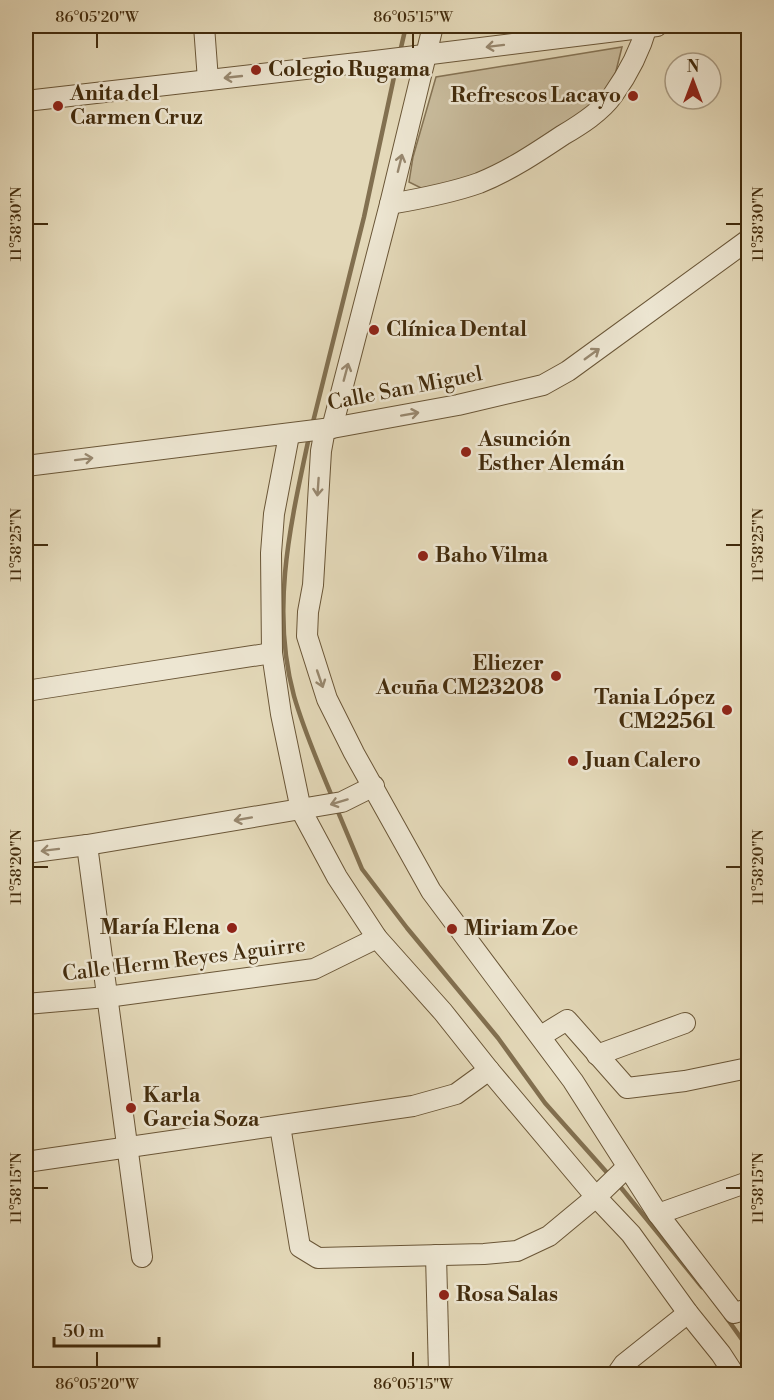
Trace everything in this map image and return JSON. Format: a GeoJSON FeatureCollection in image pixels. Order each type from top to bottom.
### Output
{"type":"FeatureCollection","features":[{"type":"Feature","properties":{"kind":"street"},"geometry":{"type":"LineString","coordinates":[[204,26],[207,80]]}},
{"type":"Feature","properties":{"kind":"street"},"geometry":{"type":"LineString","coordinates":[[433,26],[422,55],[390,204],[325,429],[321,451],[313,585],[308,612],[307,636],[327,699],[371,788],[431,891],[573,1081],[613,1181],[631,1234],[688,1313],[722,1354],[734,1374]]}},
{"type":"Feature","properties":{"kind":"street"},"geometry":{"type":"LineString","coordinates":[[26,101],[375,62],[650,26]]}},
{"type":"Feature","properties":{"kind":"street"},"geometry":{"type":"LineString","coordinates":[[390,204],[412,201],[479,183],[513,167],[583,123],[612,97],[634,61],[650,26]]}},
{"type":"Feature","properties":{"kind":"street","name":"Calle San Miguel"},"geometry":{"type":"LineString","coordinates":[[26,466],[291,435],[458,405],[543,385],[568,371],[748,240]]}},
{"type":"Feature","properties":{"kind":"street"},"geometry":{"type":"LineString","coordinates":[[291,435],[274,514],[271,553],[272,653],[281,714],[305,809],[337,877],[377,938],[443,1012],[489,1070],[613,1181],[658,1214],[734,1313],[748,1309]]}},
{"type":"Feature","properties":{"kind":"street"},"geometry":{"type":"LineString","coordinates":[[26,691],[272,653]]}},
{"type":"Feature","properties":{"kind":"street"},"geometry":{"type":"LineString","coordinates":[[26,853],[305,809],[342,802],[371,788]]}},
{"type":"Feature","properties":{"kind":"street"},"geometry":{"type":"LineString","coordinates":[[87,845],[142,1257]]}},
{"type":"Feature","properties":{"kind":"street","name":"Calle Herm Reyes Aguirre"},"geometry":{"type":"LineString","coordinates":[[26,1004],[107,997],[314,969],[377,938]]}},
{"type":"Feature","properties":{"kind":"street"},"geometry":{"type":"LineString","coordinates":[[541,1036],[567,1020],[627,1088],[685,1081],[748,1068]]}},
{"type":"Feature","properties":{"kind":"street"},"geometry":{"type":"LineString","coordinates":[[597,1055],[685,1023]]}},
{"type":"Feature","properties":{"kind":"street"},"geometry":{"type":"LineString","coordinates":[[26,1162],[413,1106],[456,1094],[489,1070]]}},
{"type":"Feature","properties":{"kind":"street"},"geometry":{"type":"LineString","coordinates":[[280,1126],[300,1247],[318,1257],[517,1251],[549,1236],[613,1181]]}},
{"type":"Feature","properties":{"kind":"street"},"geometry":{"type":"LineString","coordinates":[[658,1214],[748,1182]]}},
{"type":"Feature","properties":{"kind":"street"},"geometry":{"type":"LineString","coordinates":[[436,1255],[439,1374]]}},
{"type":"Feature","properties":{"kind":"street"},"geometry":{"type":"LineString","coordinates":[[617,1374],[624,1364],[688,1313]]}},
{"type":"Feature","properties":{"kind":"shaded area"},"geometry":{"type":"Polygon","coordinates":[[[622,47],[611,91],[511,162],[449,186],[425,190],[409,182],[413,157],[436,77],[622,47]]]}},
{"type":"Feature","properties":{"kind":"waterway"},"geometry":{"type":"LineString","coordinates":[[400,52],[406,26]]}},
{"type":"Feature","properties":{"kind":"waterway"},"geometry":{"type":"LineString","coordinates":[[312,426],[364,217],[397,63]]}},
{"type":"Feature","properties":{"kind":"waterway"},"geometry":{"type":"LineString","coordinates":[[309,437],[290,533],[283,598],[284,631],[287,663],[294,696],[333,799]]}},
{"type":"Feature","properties":{"kind":"waterway"},"geometry":{"type":"LineString","coordinates":[[336,807],[362,869],[407,928],[498,1038],[545,1103],[610,1176]]}},
{"type":"Feature","properties":{"kind":"waterway"},"geometry":{"type":"LineString","coordinates":[[618,1184],[702,1287]]}},
{"type":"Feature","properties":{"kind":"waterway"},"geometry":{"type":"LineString","coordinates":[[726,1317],[748,1348]]}},
{"type":"Feature","properties":{"kind":"place","name":"Colegio Rugama"},"geometry":{"type":"Point","coordinates":[256,70]}},
{"type":"Feature","properties":{"kind":"place","name":"Refrescos Lacayo"},"geometry":{"type":"Point","coordinates":[633,96]}},
{"type":"Feature","properties":{"kind":"place","name":"Anita del Carmen Cruz"},"geometry":{"type":"Point","coordinates":[58,106]}},
{"type":"Feature","properties":{"kind":"place","name":"Clínica Dental"},"geometry":{"type":"Point","coordinates":[374,330]}},
{"type":"Feature","properties":{"kind":"place","name":"Asunción Esther Alemán"},"geometry":{"type":"Point","coordinates":[466,452]}},
{"type":"Feature","properties":{"kind":"place","name":"Baho Vilma"},"geometry":{"type":"Point","coordinates":[423,556]}},
{"type":"Feature","properties":{"kind":"place","name":"Eliezer Acuña CM23208"},"geometry":{"type":"Point","coordinates":[556,676]}},
{"type":"Feature","properties":{"kind":"place","name":"Tania López CM22561"},"geometry":{"type":"Point","coordinates":[727,710]}},
{"type":"Feature","properties":{"kind":"place","name":"Juan Calero"},"geometry":{"type":"Point","coordinates":[573,761]}},
{"type":"Feature","properties":{"kind":"place","name":"María Elena"},"geometry":{"type":"Point","coordinates":[232,928]}},
{"type":"Feature","properties":{"kind":"place","name":"Miriam Zoe"},"geometry":{"type":"Point","coordinates":[452,929]}},
{"type":"Feature","properties":{"kind":"place","name":"Karla Garcia Soza"},"geometry":{"type":"Point","coordinates":[131,1108]}},
{"type":"Feature","properties":{"kind":"place","name":"Rosa Salas"},"geometry":{"type":"Point","coordinates":[444,1295]}}]}
